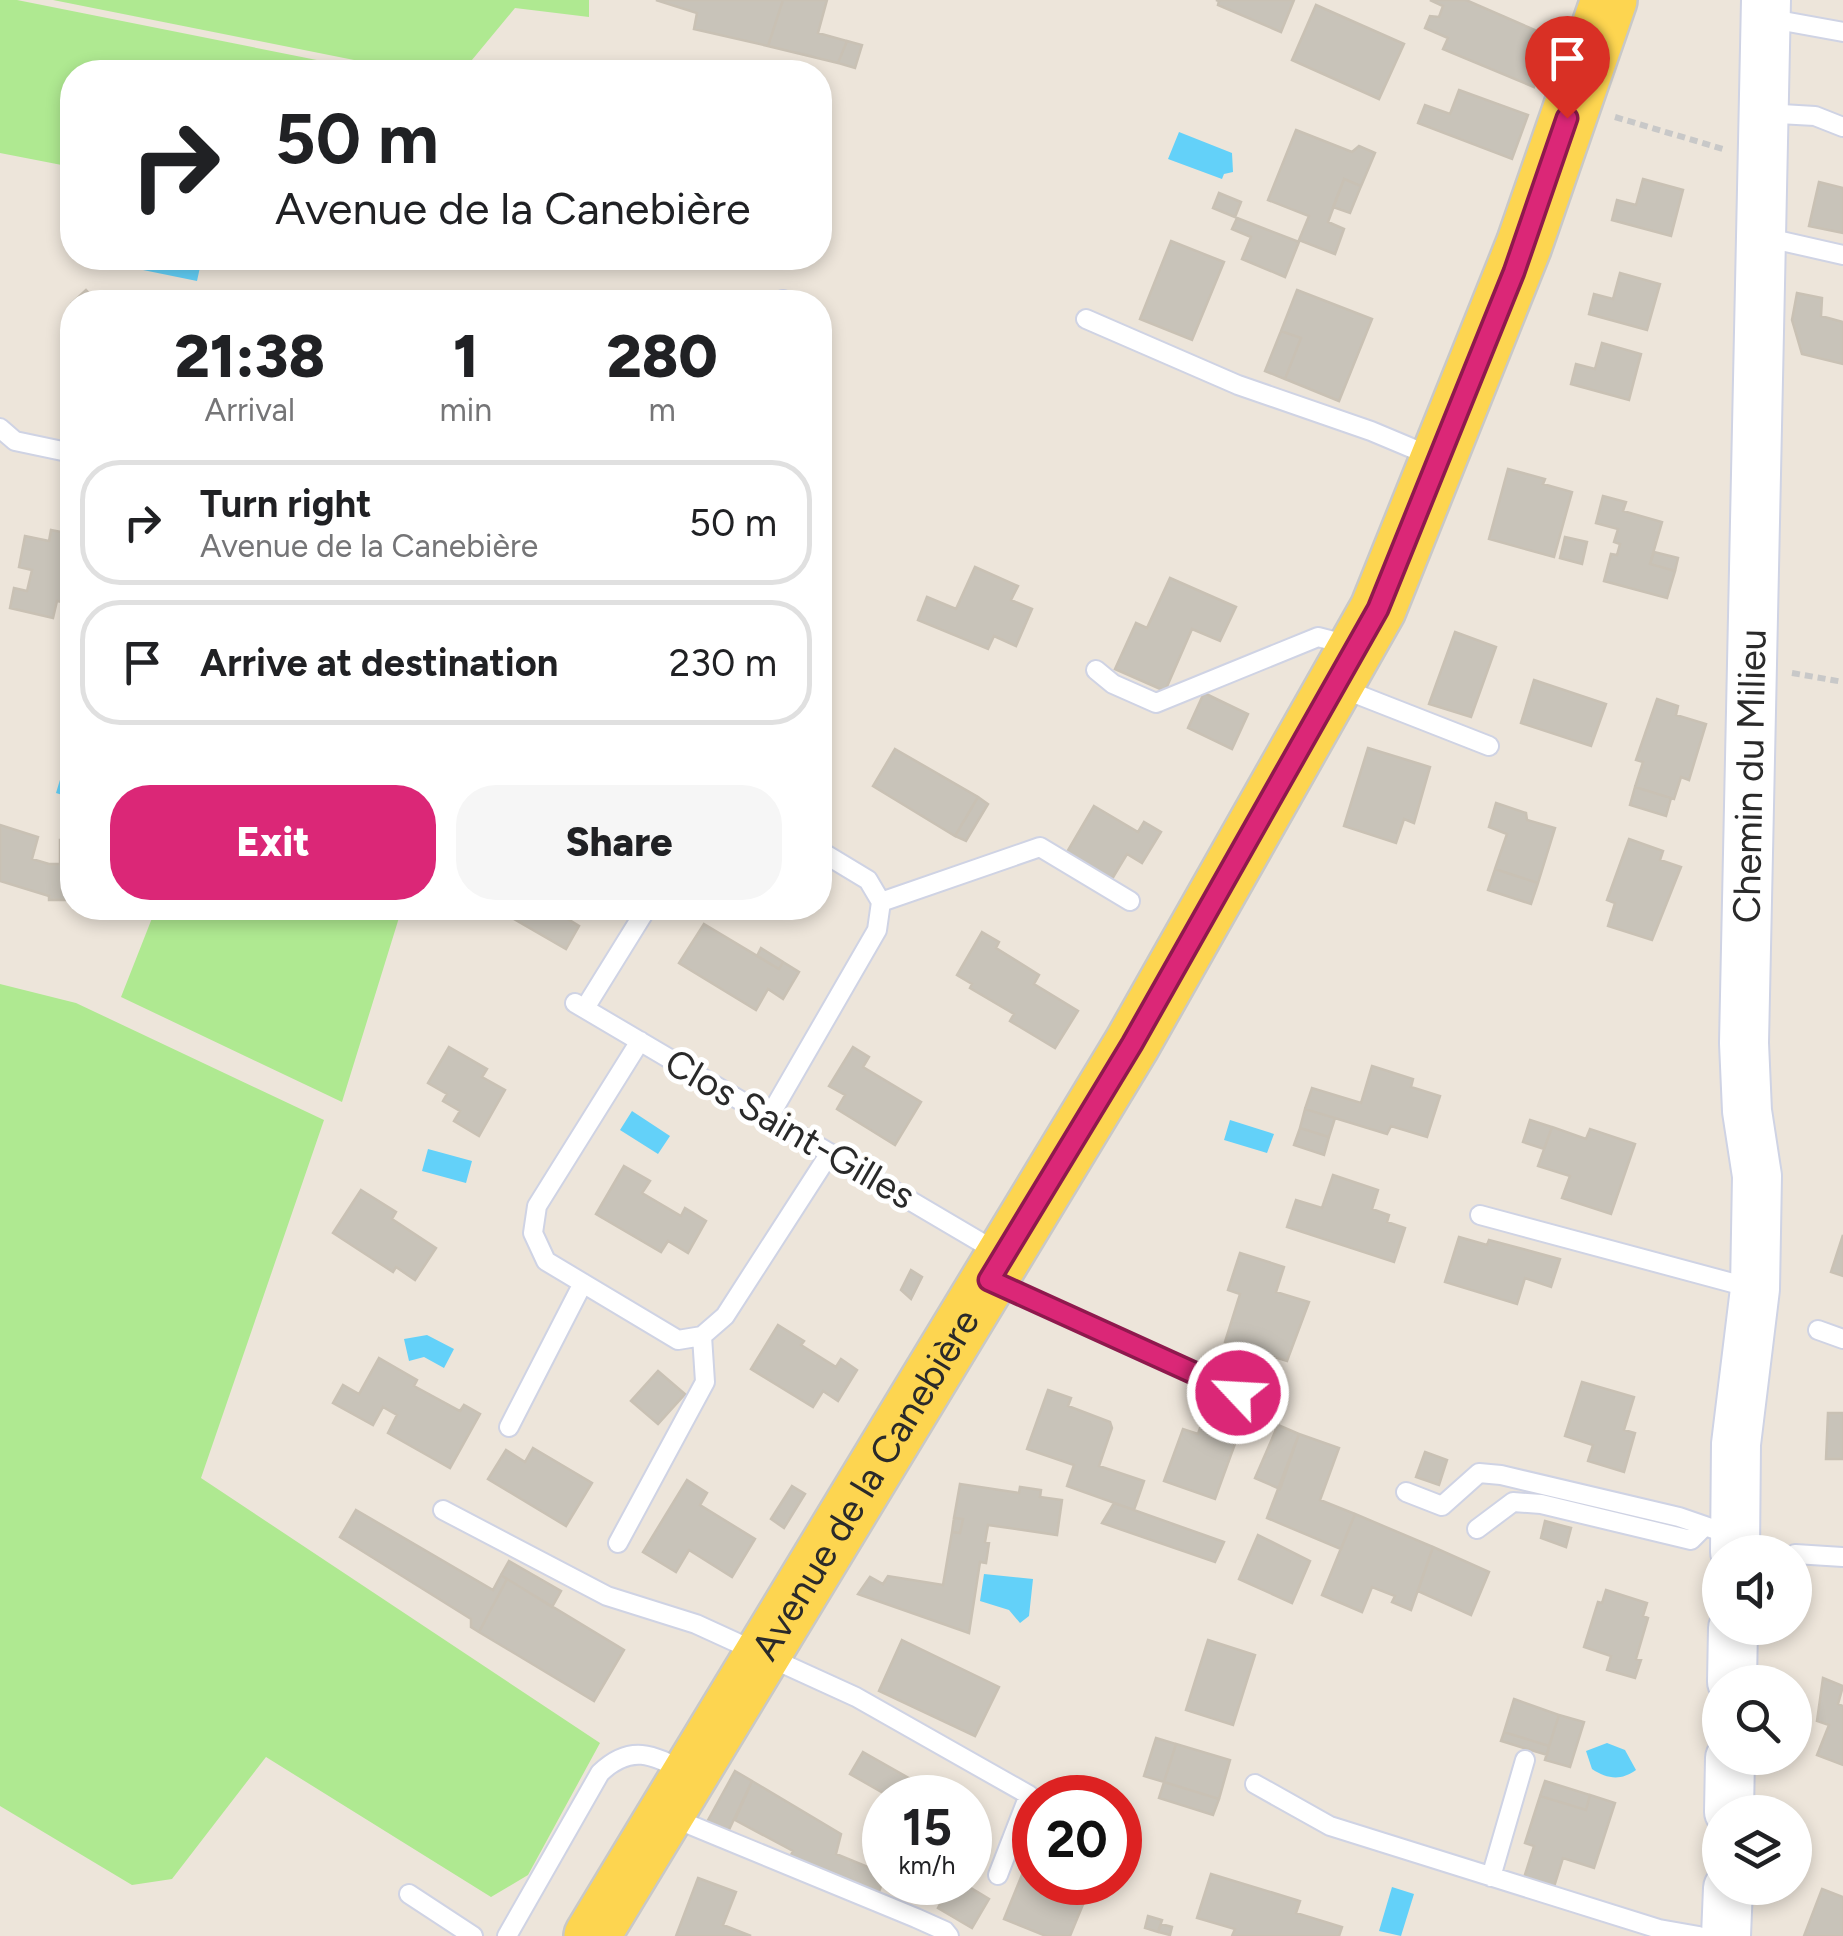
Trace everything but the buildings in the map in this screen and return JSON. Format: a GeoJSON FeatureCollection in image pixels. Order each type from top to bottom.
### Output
{"type":"FeatureCollection","features":[{"type":"Feature","properties":{"kind":"main road","name":"Avenue de la Canebière"},"geometry":{"type":"LineString","coordinates":[[592,1936],[1132,1044],[1378,609],[1524,245],[1609,0]]}},
{"type":"Feature","properties":{"kind":"street","name":"Chemin du Milieu"},"geometry":{"type":"LineString","coordinates":[[1726,1535],[1755,1289],[1756,1176],[1747,1111],[1744,1042],[1766,9]]}},
{"type":"Feature","properties":{"kind":"street"},"geometry":{"type":"LineString","coordinates":[[1726,1936],[1727,1905]]}},
{"type":"Feature","properties":{"kind":"lane"},"geometry":{"type":"LineString","coordinates":[[1766,9],[1843,32]]}},
{"type":"Feature","properties":{"kind":"lane"},"geometry":{"type":"LineString","coordinates":[[1763,112],[1816,116],[1843,127]]}},
{"type":"Feature","properties":{"kind":"lane"},"geometry":{"type":"LineString","coordinates":[[1759,236],[1843,256]]}},
{"type":"Feature","properties":{"kind":"lane"},"geometry":{"type":"LineString","coordinates":[[1086,319],[1238,385],[1371,431],[1438,460]]}},
{"type":"Feature","properties":{"kind":"lane"},"geometry":{"type":"LineString","coordinates":[[0,428],[15,441],[60,451]]}},
{"type":"Feature","properties":{"kind":"lane"},"geometry":{"type":"LineString","coordinates":[[1096,670],[1113,684],[1156,703],[1318,637],[1348,666],[1490,746]]}},
{"type":"Feature","properties":{"kind":"lane"},"geometry":{"type":"LineString","coordinates":[[881,902],[1040,848],[1130,902]]}},
{"type":"Feature","properties":{"kind":"lane"},"geometry":{"type":"LineString","coordinates":[[769,1117],[876,930],[881,902],[868,880],[832,858]]}},
{"type":"Feature","properties":{"kind":"lane","name":"Clos Saint-Gilles"},"geometry":{"type":"LineString","coordinates":[[639,920],[580,1006],[830,1152],[996,1268],[1238,1393]]}},
{"type":"Feature","properties":{"kind":"lane"},"geometry":{"type":"LineString","coordinates":[[640,1041],[537,1206],[533,1234],[546,1260],[678,1340],[702,1336],[725,1316],[830,1152]]}},
{"type":"Feature","properties":{"kind":"lane"},"geometry":{"type":"LineString","coordinates":[[1480,1214],[1755,1289]]}},
{"type":"Feature","properties":{"kind":"lane"},"geometry":{"type":"LineString","coordinates":[[509,1427],[583,1283]]}},
{"type":"Feature","properties":{"kind":"lane"},"geometry":{"type":"LineString","coordinates":[[1818,1330],[1843,1339]]}},
{"type":"Feature","properties":{"kind":"lane"},"geometry":{"type":"LineString","coordinates":[[618,1543],[705,1382],[702,1336]]}},
{"type":"Feature","properties":{"kind":"lane"},"geometry":{"type":"LineString","coordinates":[[1406,1492],[1442,1506],[1479,1473],[1501,1475],[1679,1516],[1720,1535]]}},
{"type":"Feature","properties":{"kind":"lane"},"geometry":{"type":"LineString","coordinates":[[1476,1530],[1513,1502],[1541,1504],[1702,1539]]}},
{"type":"Feature","properties":{"kind":"lane"},"geometry":{"type":"LineString","coordinates":[[443,1510],[607,1596],[696,1624],[856,1696],[1029,1795],[998,1875]]}},
{"type":"Feature","properties":{"kind":"lane"},"geometry":{"type":"LineString","coordinates":[[1812,1555],[1843,1557]]}},
{"type":"Feature","properties":{"kind":"lane"},"geometry":{"type":"LineString","coordinates":[[506,1936],[600,1773],[614,1759],[634,1754],[658,1757],[678,1795],[746,1850],[945,1930],[949,1936]]}},
{"type":"Feature","properties":{"kind":"lane"},"geometry":{"type":"LineString","coordinates":[[1492,1877],[1525,1760]]}},
{"type":"Feature","properties":{"kind":"lane"},"geometry":{"type":"LineString","coordinates":[[1256,1784],[1330,1826],[1659,1929],[1699,1936]]}},
{"type":"Feature","properties":{"kind":"lane"},"geometry":{"type":"LineString","coordinates":[[409,1894],[473,1936]]}},
{"type":"Feature","properties":{"kind":"path"},"geometry":{"type":"LineString","coordinates":[[1602,113],[1725,150]]}},
{"type":"Feature","properties":{"kind":"green space"},"geometry":{"type":"Polygon","coordinates":[[[0,0],[17,0],[317,60],[60,60],[60,165],[0,153],[0,0]]]}},
{"type":"Feature","properties":{"kind":"green space"},"geometry":{"type":"Polygon","coordinates":[[[53,0],[589,0],[589,17],[515,8],[472,60],[354,60],[53,0]]]}},
{"type":"Feature","properties":{"kind":"green space"},"geometry":{"type":"Polygon","coordinates":[[[151,920],[398,920],[342,1102],[121,997],[151,920]]]}},
{"type":"Feature","properties":{"kind":"green space"},"geometry":{"type":"Polygon","coordinates":[[[0,984],[76,1003],[324,1120],[201,1478],[600,1743],[528,1875],[491,1897],[266,1757],[172,1879],[132,1885],[0,1806],[0,984]]]}},
{"type":"Feature","properties":{"kind":"water"},"geometry":{"type":"Polygon","coordinates":[[[1179,132],[1232,153],[1233,172],[1224,174],[1222,179],[1168,159],[1179,132]]]}},
{"type":"Feature","properties":{"kind":"water"},"geometry":{"type":"Polygon","coordinates":[[[143,270],[199,270],[197,281],[143,270]]]}},
{"type":"Feature","properties":{"kind":"water"},"geometry":{"type":"Polygon","coordinates":[[[632,1111],[670,1136],[658,1154],[620,1130],[632,1111]]]}},
{"type":"Feature","properties":{"kind":"water"},"geometry":{"type":"Polygon","coordinates":[[[1230,1120],[1274,1134],[1267,1153],[1224,1140],[1230,1120]]]}},
{"type":"Feature","properties":{"kind":"water"},"geometry":{"type":"Polygon","coordinates":[[[428,1149],[472,1161],[466,1183],[422,1171],[428,1149]]]}},
{"type":"Feature","properties":{"kind":"water"},"geometry":{"type":"Polygon","coordinates":[[[427,1335],[454,1349],[444,1368],[424,1357],[409,1361],[404,1339],[427,1335]]]}},
{"type":"Feature","properties":{"kind":"water"},"geometry":{"type":"Polygon","coordinates":[[[984,1574],[1033,1579],[1029,1616],[1020,1623],[1009,1610],[980,1601],[984,1574]]]}},
{"type":"Feature","properties":{"kind":"water"},"geometry":{"type":"Polygon","coordinates":[[[1607,1743],[1625,1750],[1636,1770],[1614,1777],[1592,1769],[1586,1751],[1607,1743]]]}},
{"type":"Feature","properties":{"kind":"water"},"geometry":{"type":"Polygon","coordinates":[[[1392,1887],[1414,1894],[1401,1936],[1379,1931],[1392,1887]]]}},
{"type":"Feature","properties":{"kind":"route"},"geometry":{"type":"LineString","coordinates":[[1238,1393],[989,1280],[1132,1044],[1360,647],[1514,272],[1567,118]]}}]}
